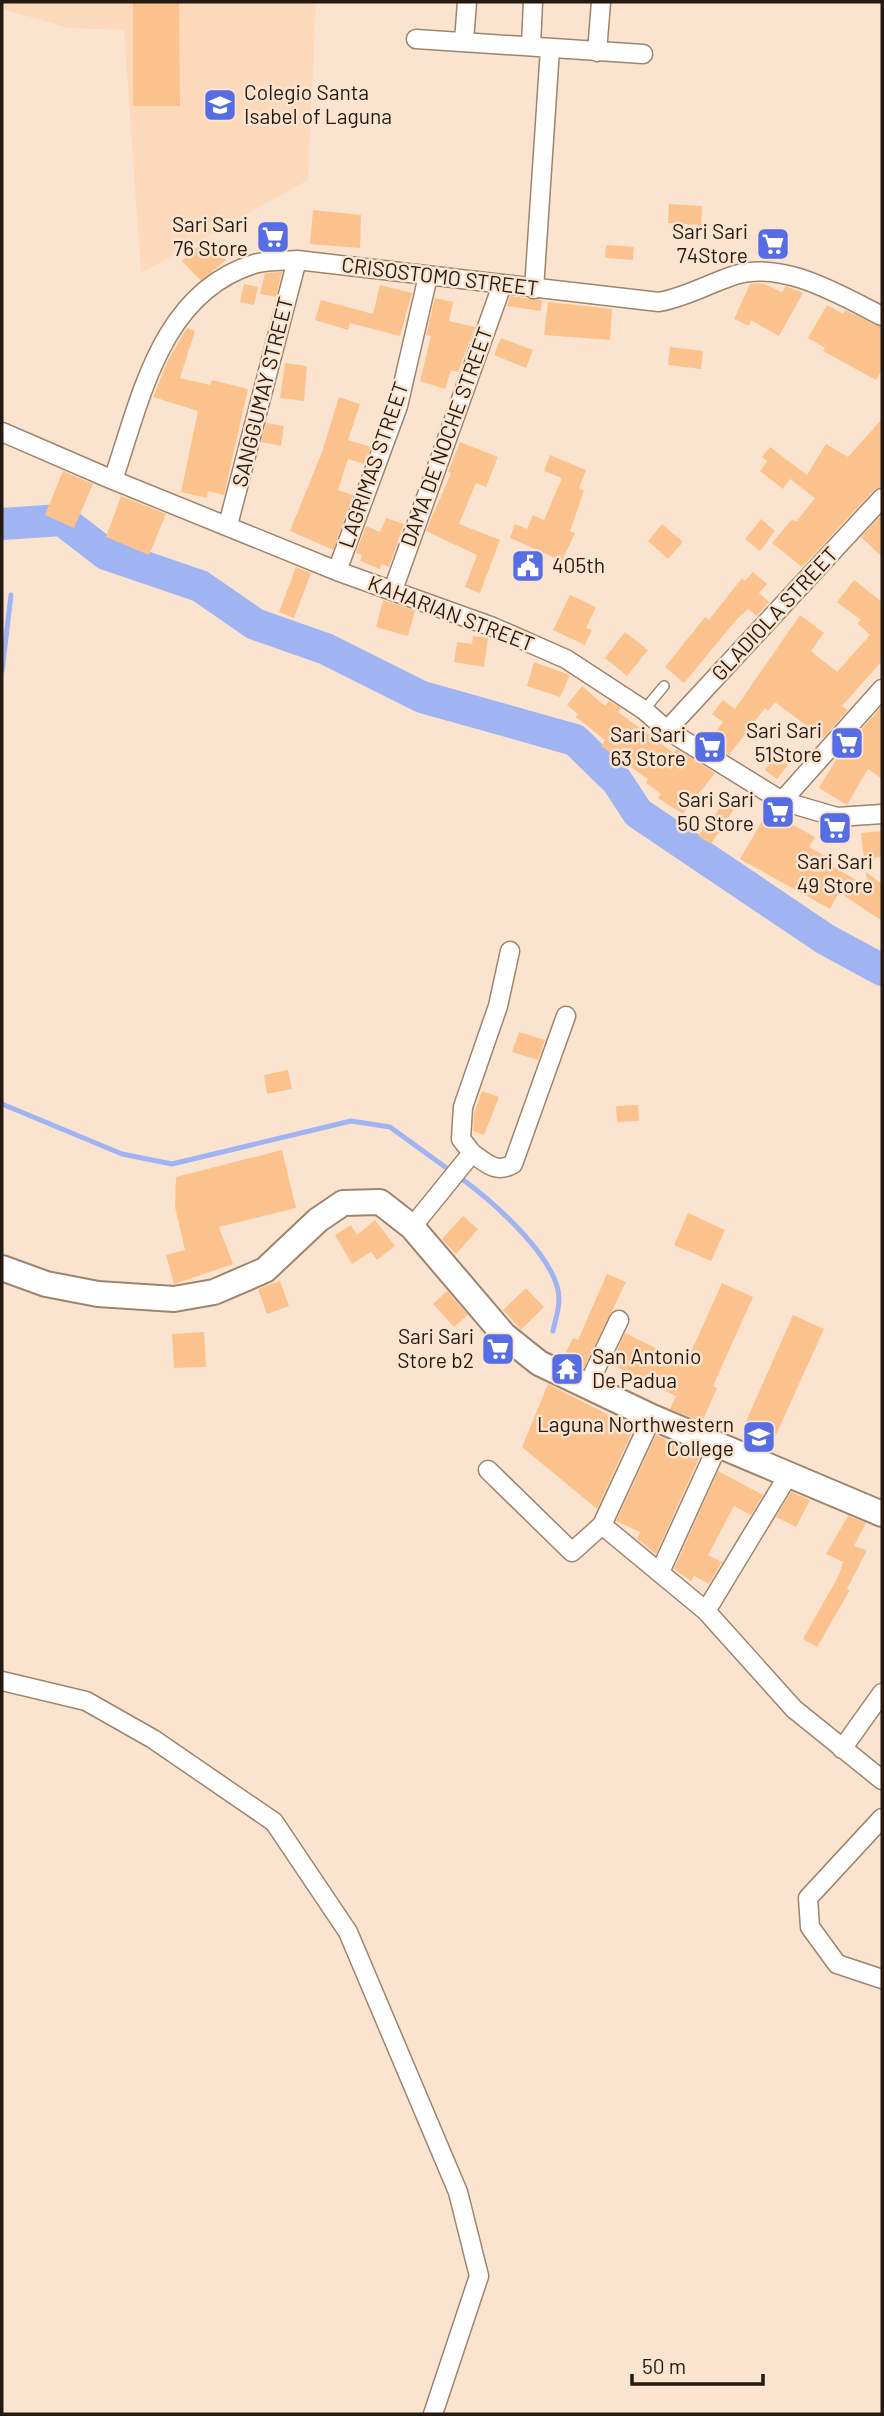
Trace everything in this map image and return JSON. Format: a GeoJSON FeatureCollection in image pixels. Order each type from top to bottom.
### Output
{"type":"FeatureCollection","features":[{"type":"Feature","properties":{"kind":"main road"},"geometry":{"type":"LineString","coordinates":[[2,1268],[71,1290],[174,1299],[214,1292],[265,1270],[318,1220],[343,1203],[380,1202],[412,1227],[504,1335],[538,1363],[652,1417],[882,1514]]}},
{"type":"Feature","properties":{"kind":"street"},"geometry":{"type":"LineString","coordinates":[[464,41],[467,2]]}},
{"type":"Feature","properties":{"kind":"street"},"geometry":{"type":"LineString","coordinates":[[531,45],[533,2]]}},
{"type":"Feature","properties":{"kind":"street"},"geometry":{"type":"LineString","coordinates":[[597,52],[601,2]]}},
{"type":"Feature","properties":{"kind":"street"},"geometry":{"type":"LineString","coordinates":[[416,39],[643,54]]}},
{"type":"Feature","properties":{"kind":"street"},"geometry":{"type":"LineString","coordinates":[[534,289],[550,49]]}},
{"type":"Feature","properties":{"kind":"street","name":"CRISOSTOMO STREET"},"geometry":{"type":"LineString","coordinates":[[113,480],[155,357],[170,328],[217,280],[256,264],[297,260],[659,302],[680,299],[736,275],[766,269],[793,277],[882,316]]}},
{"type":"Feature","properties":{"kind":"street","name":"SANGGUMAY STREET"},"geometry":{"type":"LineString","coordinates":[[228,525],[297,260]]}},
{"type":"Feature","properties":{"kind":"street","name":"LAGRIMAS STREET"},"geometry":{"type":"LineString","coordinates":[[337,570],[398,406],[428,276]]}},
{"type":"Feature","properties":{"kind":"street","name":"DAMA DE NOCHE STREET"},"geometry":{"type":"LineString","coordinates":[[393,590],[502,285]]}},
{"type":"Feature","properties":{"kind":"street","name":"KAHARIAN STREET"},"geometry":{"type":"LineString","coordinates":[[2,432],[113,480],[337,570],[493,626],[566,659],[644,710],[667,730],[782,801],[837,817],[882,814]]}},
{"type":"Feature","properties":{"kind":"street","name":"GLADIOLA STREET"},"geometry":{"type":"LineString","coordinates":[[667,730],[882,498]]}},
{"type":"Feature","properties":{"kind":"street"},"geometry":{"type":"LineString","coordinates":[[782,801],[882,689]]}},
{"type":"Feature","properties":{"kind":"street"},"geometry":{"type":"LineString","coordinates":[[510,951],[498,1006],[463,1107],[461,1139],[472,1153],[493,1168],[504,1169],[513,1164],[566,1016]]}},
{"type":"Feature","properties":{"kind":"street"},"geometry":{"type":"LineString","coordinates":[[412,1227],[472,1153]]}},
{"type":"Feature","properties":{"kind":"street"},"geometry":{"type":"LineString","coordinates":[[587,1387],[619,1320]]}},
{"type":"Feature","properties":{"kind":"street"},"geometry":{"type":"LineString","coordinates":[[488,1470],[572,1552],[602,1525],[652,1417]]}},
{"type":"Feature","properties":{"kind":"street"},"geometry":{"type":"LineString","coordinates":[[660,1572],[718,1445]]}},
{"type":"Feature","properties":{"kind":"street"},"geometry":{"type":"LineString","coordinates":[[706,1611],[789,1474]]}},
{"type":"Feature","properties":{"kind":"street"},"geometry":{"type":"LineString","coordinates":[[602,1525],[706,1611],[794,1709],[882,1780]]}},
{"type":"Feature","properties":{"kind":"street"},"geometry":{"type":"LineString","coordinates":[[2,1681],[86,1701],[164,1746],[274,1822],[348,1932],[458,2192],[479,2276],[433,2414]]}},
{"type":"Feature","properties":{"kind":"street"},"geometry":{"type":"LineString","coordinates":[[842,1748],[882,1693]]}},
{"type":"Feature","properties":{"kind":"street"},"geometry":{"type":"LineString","coordinates":[[882,1818],[808,1898],[810,1927],[837,1964],[882,1979]]}},
{"type":"Feature","properties":{"kind":"lane"},"geometry":{"type":"LineString","coordinates":[[644,710],[664,686]]}},
{"type":"Feature","properties":{"kind":"shaded area","name":"Colegio Santa Isabel of Laguna"},"geometry":{"type":"Polygon","coordinates":[[[2,2],[316,2],[308,180],[141,273],[124,30],[69,28],[2,9],[2,2]]]}},
{"type":"Feature","properties":{"kind":"building"},"geometry":{"type":"Polygon","coordinates":[[[133,2],[179,2],[180,106],[133,106],[133,2]]]}},
{"type":"Feature","properties":{"kind":"building"},"geometry":{"type":"Polygon","coordinates":[[[669,204],[702,206],[701,225],[668,223],[669,204]]]}},
{"type":"Feature","properties":{"kind":"building"},"geometry":{"type":"Polygon","coordinates":[[[313,210],[361,215],[360,248],[310,244],[313,210]]]}},
{"type":"Feature","properties":{"kind":"building"},"geometry":{"type":"Polygon","coordinates":[[[207,239],[226,260],[201,281],[182,261],[207,239]]]}},
{"type":"Feature","properties":{"kind":"building"},"geometry":{"type":"Polygon","coordinates":[[[606,245],[634,247],[633,260],[605,258],[606,245]]]}},
{"type":"Feature","properties":{"kind":"building"},"geometry":{"type":"Polygon","coordinates":[[[282,272],[276,297],[260,294],[265,273],[282,272]]]}},
{"type":"Feature","properties":{"kind":"building"},"geometry":{"type":"Polygon","coordinates":[[[762,283],[782,292],[786,286],[803,293],[779,336],[751,320],[749,326],[734,319],[750,284],[762,283]]]}},
{"type":"Feature","properties":{"kind":"building"},"geometry":{"type":"Polygon","coordinates":[[[244,284],[258,287],[254,305],[240,302],[244,284]]]}},
{"type":"Feature","properties":{"kind":"building"},"geometry":{"type":"Polygon","coordinates":[[[380,285],[412,293],[400,336],[350,323],[348,330],[315,320],[321,300],[373,314],[380,285]]]}},
{"type":"Feature","properties":{"kind":"building"},"geometry":{"type":"Polygon","coordinates":[[[510,296],[542,300],[541,311],[507,306],[510,296]]]}},
{"type":"Feature","properties":{"kind":"building"},"geometry":{"type":"Polygon","coordinates":[[[435,298],[453,302],[449,321],[475,327],[458,372],[451,370],[445,389],[420,381],[431,336],[426,335],[435,298]]]}},
{"type":"Feature","properties":{"kind":"building"},"geometry":{"type":"Polygon","coordinates":[[[548,302],[612,309],[610,340],[544,335],[548,302]]]}},
{"type":"Feature","properties":{"kind":"building"},"geometry":{"type":"Polygon","coordinates":[[[827,305],[843,314],[845,310],[882,327],[882,369],[876,380],[823,351],[825,348],[808,338],[827,305]]]}},
{"type":"Feature","properties":{"kind":"building"},"geometry":{"type":"Polygon","coordinates":[[[187,328],[195,331],[180,378],[210,385],[212,380],[248,389],[224,495],[208,491],[207,498],[181,492],[198,411],[153,397],[169,358],[187,328]]]}},
{"type":"Feature","properties":{"kind":"building"},"geometry":{"type":"Polygon","coordinates":[[[501,338],[533,350],[526,368],[494,355],[501,338]]]}},
{"type":"Feature","properties":{"kind":"building"},"geometry":{"type":"Polygon","coordinates":[[[670,347],[703,351],[701,369],[668,365],[670,347]]]}},
{"type":"Feature","properties":{"kind":"building"},"geometry":{"type":"Polygon","coordinates":[[[285,363],[307,366],[304,401],[280,398],[285,363]]]}},
{"type":"Feature","properties":{"kind":"building"},"geometry":{"type":"Polygon","coordinates":[[[339,397],[360,404],[348,440],[371,447],[364,464],[348,459],[338,490],[353,495],[333,550],[290,531],[322,452],[339,397]]]}},
{"type":"Feature","properties":{"kind":"building"},"geometry":{"type":"Polygon","coordinates":[[[882,419],[882,487],[874,490],[802,567],[772,543],[792,519],[796,522],[815,498],[790,479],[783,489],[760,471],[767,461],[762,457],[770,447],[807,475],[826,444],[848,457],[882,419]]]}},
{"type":"Feature","properties":{"kind":"building"},"geometry":{"type":"Polygon","coordinates":[[[266,423],[284,426],[281,446],[261,442],[266,423]]]}},
{"type":"Feature","properties":{"kind":"building"},"geometry":{"type":"Polygon","coordinates":[[[460,442],[498,457],[486,487],[476,483],[459,524],[500,540],[480,593],[465,587],[477,555],[426,531],[451,473],[448,472],[460,442]]]}},
{"type":"Feature","properties":{"kind":"building"},"geometry":{"type":"Polygon","coordinates":[[[550,455],[586,470],[579,488],[584,491],[570,531],[575,533],[562,561],[510,538],[515,524],[527,529],[533,515],[544,520],[562,478],[544,471],[550,455]]]}},
{"type":"Feature","properties":{"kind":"building"},"geometry":{"type":"Polygon","coordinates":[[[63,471],[93,484],[74,528],[45,515],[63,471]]]}},
{"type":"Feature","properties":{"kind":"building"},"geometry":{"type":"Polygon","coordinates":[[[121,496],[166,514],[149,555],[106,537],[121,496]]]}},
{"type":"Feature","properties":{"kind":"building"},"geometry":{"type":"Polygon","coordinates":[[[882,514],[882,557],[861,537],[882,514]]]}},
{"type":"Feature","properties":{"kind":"building"},"geometry":{"type":"Polygon","coordinates":[[[386,518],[404,524],[389,567],[382,564],[380,569],[360,561],[362,555],[356,553],[366,526],[380,532],[386,518]]]}},
{"type":"Feature","properties":{"kind":"building"},"geometry":{"type":"Polygon","coordinates":[[[761,519],[775,531],[760,551],[745,539],[761,519]]]}},
{"type":"Feature","properties":{"kind":"building"},"geometry":{"type":"Polygon","coordinates":[[[662,524],[683,542],[668,559],[648,541],[662,524]]]}},
{"type":"Feature","properties":{"kind":"building"},"geometry":{"type":"Polygon","coordinates":[[[296,567],[311,573],[294,618],[279,612],[296,567]]]}},
{"type":"Feature","properties":{"kind":"building"},"geometry":{"type":"Polygon","coordinates":[[[753,572],[767,584],[759,593],[769,602],[757,616],[748,609],[737,619],[684,683],[665,667],[705,617],[709,620],[742,578],[745,581],[753,572]]]}},
{"type":"Feature","properties":{"kind":"building"},"geometry":{"type":"Polygon","coordinates":[[[854,580],[882,602],[882,661],[842,706],[848,710],[823,738],[775,702],[768,711],[765,708],[729,755],[708,742],[723,722],[712,714],[723,700],[735,709],[800,615],[824,633],[811,651],[837,672],[870,635],[857,623],[861,620],[837,602],[854,580]]]}},
{"type":"Feature","properties":{"kind":"building"},"geometry":{"type":"Polygon","coordinates":[[[570,595],[596,607],[586,628],[592,630],[585,645],[553,630],[570,595]]]}},
{"type":"Feature","properties":{"kind":"building"},"geometry":{"type":"Polygon","coordinates":[[[383,600],[415,611],[408,636],[376,627],[383,600]]]}},
{"type":"Feature","properties":{"kind":"building"},"geometry":{"type":"Polygon","coordinates":[[[625,632],[648,650],[627,676],[605,658],[625,632]]]}},
{"type":"Feature","properties":{"kind":"building"},"geometry":{"type":"Polygon","coordinates":[[[473,636],[488,638],[484,667],[454,662],[457,642],[472,644],[473,636]]]}},
{"type":"Feature","properties":{"kind":"building"},"geometry":{"type":"Polygon","coordinates":[[[534,662],[570,675],[560,697],[527,686],[534,662]]]}},
{"type":"Feature","properties":{"kind":"building"},"geometry":{"type":"Polygon","coordinates":[[[582,686],[605,706],[609,701],[621,708],[618,712],[674,753],[677,749],[715,773],[683,814],[658,798],[661,794],[646,783],[648,779],[601,746],[605,740],[576,717],[578,714],[567,705],[582,686]]]}},
{"type":"Feature","properties":{"kind":"building"},"geometry":{"type":"Polygon","coordinates":[[[882,706],[882,779],[868,769],[847,805],[819,788],[839,755],[882,706]]]}},
{"type":"Feature","properties":{"kind":"building"},"geometry":{"type":"Polygon","coordinates":[[[776,755],[788,765],[777,779],[765,770],[776,755]]]}},
{"type":"Feature","properties":{"kind":"building"},"geometry":{"type":"Polygon","coordinates":[[[731,794],[740,800],[711,844],[698,836],[731,794]]]}},
{"type":"Feature","properties":{"kind":"building"},"geometry":{"type":"Polygon","coordinates":[[[768,811],[815,837],[809,847],[833,860],[830,865],[867,886],[866,872],[882,884],[882,921],[839,892],[830,909],[740,859],[768,811]]]}},
{"type":"Feature","properties":{"kind":"building"},"geometry":{"type":"Polygon","coordinates":[[[882,831],[882,857],[864,859],[861,833],[882,831]]]}},
{"type":"Feature","properties":{"kind":"building"},"geometry":{"type":"Polygon","coordinates":[[[519,1032],[545,1040],[538,1060],[512,1052],[519,1032]]]}},
{"type":"Feature","properties":{"kind":"building"},"geometry":{"type":"Polygon","coordinates":[[[288,1070],[292,1089],[267,1094],[264,1075],[288,1070]]]}},
{"type":"Feature","properties":{"kind":"building"},"geometry":{"type":"Polygon","coordinates":[[[482,1091],[499,1097],[484,1135],[473,1131],[474,1113],[482,1091]]]}},
{"type":"Feature","properties":{"kind":"building"},"geometry":{"type":"Polygon","coordinates":[[[638,1105],[639,1121],[617,1122],[616,1106],[638,1105]]]}},
{"type":"Feature","properties":{"kind":"building"},"geometry":{"type":"Polygon","coordinates":[[[282,1150],[296,1208],[219,1227],[233,1264],[174,1284],[166,1255],[185,1250],[175,1207],[176,1177],[282,1150]]]}},
{"type":"Feature","properties":{"kind":"building"},"geometry":{"type":"Polygon","coordinates":[[[688,1213],[725,1230],[711,1261],[674,1245],[688,1213]]]}},
{"type":"Feature","properties":{"kind":"building"},"geometry":{"type":"Polygon","coordinates":[[[463,1216],[478,1229],[456,1254],[442,1239],[463,1216]]]}},
{"type":"Feature","properties":{"kind":"building"},"geometry":{"type":"Polygon","coordinates":[[[375,1220],[395,1246],[377,1260],[371,1252],[352,1264],[335,1235],[351,1225],[357,1235],[375,1220]]]}},
{"type":"Feature","properties":{"kind":"building"},"geometry":{"type":"Polygon","coordinates":[[[607,1274],[626,1282],[584,1368],[563,1358],[573,1338],[578,1340],[607,1274]]]}},
{"type":"Feature","properties":{"kind":"building"},"geometry":{"type":"Polygon","coordinates":[[[280,1281],[289,1306],[267,1314],[258,1289],[280,1281]]]}},
{"type":"Feature","properties":{"kind":"building"},"geometry":{"type":"Polygon","coordinates":[[[722,1283],[753,1297],[713,1386],[717,1388],[702,1422],[670,1409],[676,1396],[611,1364],[625,1333],[686,1363],[722,1283]]]}},
{"type":"Feature","properties":{"kind":"building"},"geometry":{"type":"Polygon","coordinates":[[[526,1288],[544,1307],[521,1330],[503,1310],[526,1288]]]}},
{"type":"Feature","properties":{"kind":"building"},"geometry":{"type":"Polygon","coordinates":[[[447,1291],[468,1315],[454,1327],[433,1304],[447,1291]]]}},
{"type":"Feature","properties":{"kind":"building"},"geometry":{"type":"Polygon","coordinates":[[[793,1315],[824,1329],[775,1437],[745,1424],[793,1315]]]}},
{"type":"Feature","properties":{"kind":"building"},"geometry":{"type":"Polygon","coordinates":[[[204,1332],[206,1367],[174,1368],[172,1334],[204,1332]]]}},
{"type":"Feature","properties":{"kind":"building"},"geometry":{"type":"Polygon","coordinates":[[[548,1384],[634,1428],[597,1509],[522,1447],[548,1384]]]}},
{"type":"Feature","properties":{"kind":"building"},"geometry":{"type":"Polygon","coordinates":[[[656,1435],[701,1454],[656,1554],[637,1539],[640,1532],[616,1521],[656,1435]]]}},
{"type":"Feature","properties":{"kind":"building"},"geometry":{"type":"Polygon","coordinates":[[[718,1471],[763,1495],[751,1515],[734,1506],[708,1555],[722,1562],[709,1584],[694,1576],[691,1581],[674,1569],[718,1471]]]}},
{"type":"Feature","properties":{"kind":"building"},"geometry":{"type":"Polygon","coordinates":[[[791,1492],[810,1500],[796,1527],[776,1517],[791,1492]]]}},
{"type":"Feature","properties":{"kind":"building"},"geometry":{"type":"Polygon","coordinates":[[[848,1516],[866,1523],[854,1546],[867,1550],[847,1589],[850,1590],[817,1647],[803,1639],[839,1575],[843,1562],[826,1554],[848,1516]]]}},
{"type":"Feature","properties":{"kind":"waterway"},"geometry":{"type":"LineString","coordinates":[[2,524],[62,520],[106,554],[200,586],[255,624],[326,649],[422,697],[575,740],[617,781],[638,813],[825,939],[882,970]]}},
{"type":"Feature","properties":{"kind":"waterway"},"geometry":{"type":"LineString","coordinates":[[2,671],[11,595]]}},
{"type":"Feature","properties":{"kind":"waterway"},"geometry":{"type":"LineString","coordinates":[[2,1104],[122,1154],[172,1164],[351,1121],[390,1127],[452,1172]]}},
{"type":"Feature","properties":{"kind":"waterway"},"geometry":{"type":"LineString","coordinates":[[462,1179],[522,1232],[548,1266],[556,1283],[559,1299],[553,1331]]}},
{"type":"Feature","properties":{"kind":"place","name":"Colegio Santa Isabel of Laguna"},"geometry":{"type":"Point","coordinates":[220,105]}},
{"type":"Feature","properties":{"kind":"place","name":"Sari Sari 76 Store"},"geometry":{"type":"Point","coordinates":[273,237]}},
{"type":"Feature","properties":{"kind":"place","name":"Sari Sari 74Store"},"geometry":{"type":"Point","coordinates":[773,244]}},
{"type":"Feature","properties":{"kind":"place","name":"405th"},"geometry":{"type":"Point","coordinates":[528,566]}},
{"type":"Feature","properties":{"kind":"place","name":"Sari Sari 51Store"},"geometry":{"type":"Point","coordinates":[847,743]}},
{"type":"Feature","properties":{"kind":"place","name":"Sari Sari 63 Store"},"geometry":{"type":"Point","coordinates":[710,747]}},
{"type":"Feature","properties":{"kind":"place","name":"Sari Sari 50 Store"},"geometry":{"type":"Point","coordinates":[778,812]}},
{"type":"Feature","properties":{"kind":"place","name":"Sari Sari 49 Store"},"geometry":{"type":"Point","coordinates":[835,828]}},
{"type":"Feature","properties":{"kind":"place","name":"Sari Sari Store b2"},"geometry":{"type":"Point","coordinates":[498,1349]}},
{"type":"Feature","properties":{"kind":"place","name":"San Antonio De Padua"},"geometry":{"type":"Point","coordinates":[567,1369]}},
{"type":"Feature","properties":{"kind":"place","name":"Laguna Northwestern College"},"geometry":{"type":"Point","coordinates":[759,1437]}}]}
